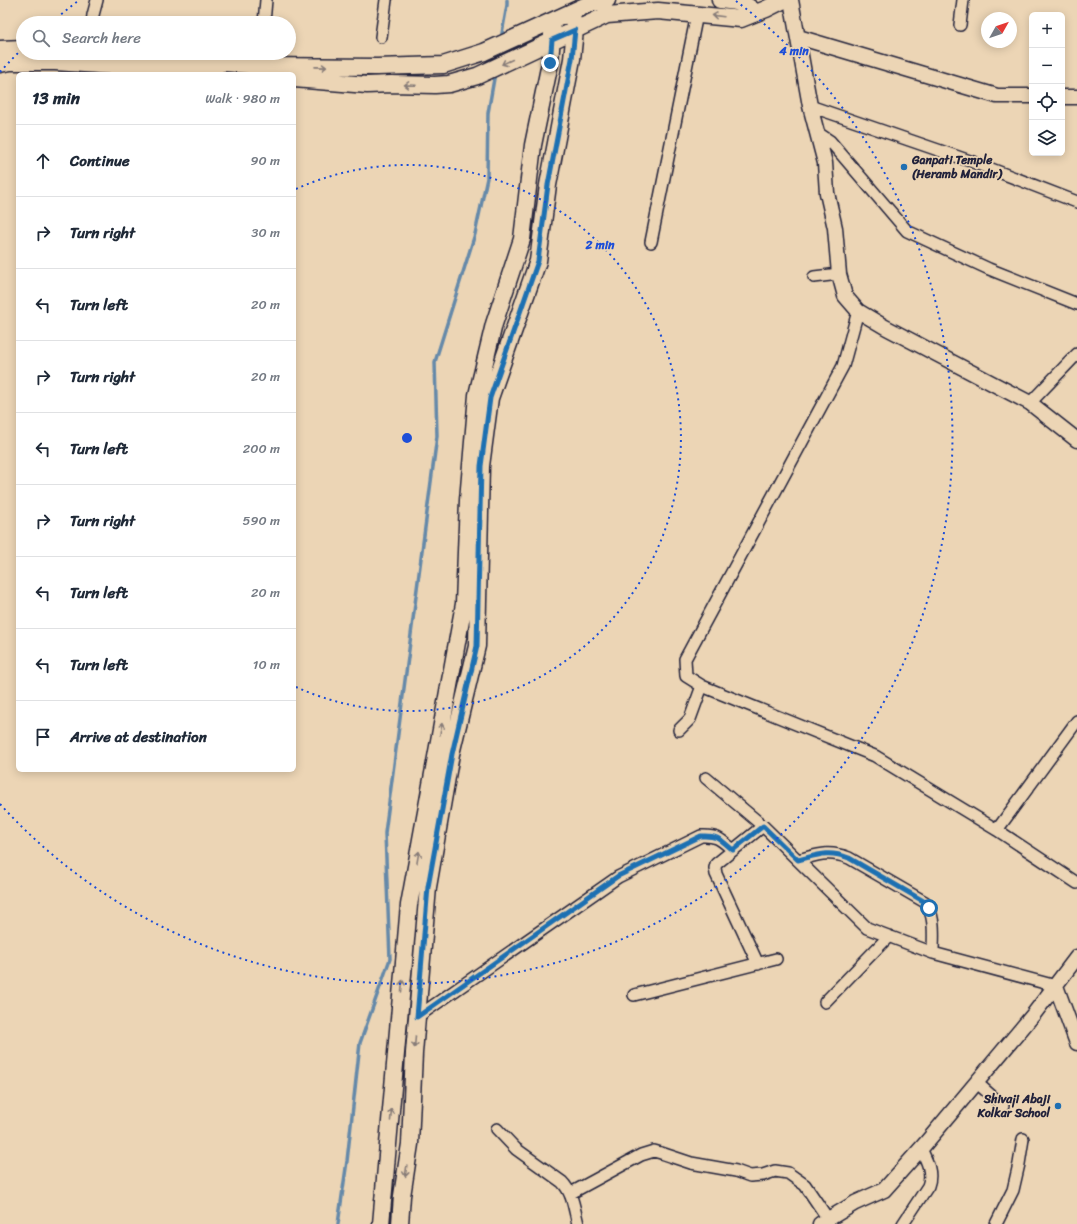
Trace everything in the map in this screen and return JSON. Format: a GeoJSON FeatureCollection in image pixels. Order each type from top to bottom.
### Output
{"type":"FeatureCollection","features":[{"type":"Feature","properties":{"kind":"main road"},"geometry":{"type":"LineString","coordinates":[[166,60],[377,67],[443,65],[484,52],[589,4],[607,0]]}},
{"type":"Feature","properties":{"kind":"main road"},"geometry":{"type":"LineString","coordinates":[[720,0],[744,3],[756,13]]}},
{"type":"Feature","properties":{"kind":"main road"},"geometry":{"type":"LineString","coordinates":[[296,79],[367,86],[391,84],[449,84],[477,76],[607,15],[658,11],[741,19],[784,0]]}},
{"type":"Feature","properties":{"kind":"main road"},"geometry":{"type":"LineString","coordinates":[[400,1224],[402,1196],[410,1144],[417,1017],[428,887],[452,754],[477,646],[481,466],[490,398],[538,261],[548,185],[572,59],[575,30],[571,12]]}},
{"type":"Feature","properties":{"kind":"main road"},"geometry":{"type":"LineString","coordinates":[[381,1224],[409,905],[464,604],[468,500],[477,396],[494,324],[522,239],[533,144],[550,63],[553,21]]}},
{"type":"Feature","properties":{"kind":"main road"},"geometry":{"type":"LineString","coordinates":[[0,49],[16,48]]}},
{"type":"Feature","properties":{"kind":"main road"},"geometry":{"type":"LineString","coordinates":[[0,64],[40,60]]}},
{"type":"Feature","properties":{"kind":"main road"},"geometry":{"type":"LineString","coordinates":[[117,60],[207,72]]}},
{"type":"Feature","properties":{"kind":"street"},"geometry":{"type":"LineString","coordinates":[[92,16],[97,0]]}},
{"type":"Feature","properties":{"kind":"street"},"geometry":{"type":"LineString","coordinates":[[265,16],[266,0]]}},
{"type":"Feature","properties":{"kind":"street"},"geometry":{"type":"LineString","coordinates":[[381,37],[386,0]]}},
{"type":"Feature","properties":{"kind":"street"},"geometry":{"type":"LineString","coordinates":[[791,0],[810,106],[825,163],[827,193],[836,228],[838,274],[845,296],[858,311],[885,327],[1030,403],[1075,434]]}},
{"type":"Feature","properties":{"kind":"street"},"geometry":{"type":"LineString","coordinates":[[960,26],[963,0]]}},
{"type":"Feature","properties":{"kind":"street"},"geometry":{"type":"LineString","coordinates":[[651,242],[697,14]]}},
{"type":"Feature","properties":{"kind":"street"},"geometry":{"type":"LineString","coordinates":[[798,37],[997,96],[1029,96]]}},
{"type":"Feature","properties":{"kind":"street"},"geometry":{"type":"LineString","coordinates":[[1065,97],[1077,97]]}},
{"type":"Feature","properties":{"kind":"street"},"geometry":{"type":"LineString","coordinates":[[810,106],[973,162],[1077,202]]}},
{"type":"Feature","properties":{"kind":"street"},"geometry":{"type":"LineString","coordinates":[[818,133],[830,141],[907,231],[989,269],[1077,304]]}},
{"type":"Feature","properties":{"kind":"street"},"geometry":{"type":"LineString","coordinates":[[814,277],[838,274]]}},
{"type":"Feature","properties":{"kind":"street"},"geometry":{"type":"LineString","coordinates":[[858,311],[843,366],[685,659],[686,676],[702,686],[875,756],[997,830],[1077,883]]}},
{"type":"Feature","properties":{"kind":"street"},"geometry":{"type":"LineString","coordinates":[[1030,403],[1077,354]]}},
{"type":"Feature","properties":{"kind":"street"},"geometry":{"type":"LineString","coordinates":[[680,730],[690,719],[702,686]]}},
{"type":"Feature","properties":{"kind":"street"},"geometry":{"type":"LineString","coordinates":[[997,830],[1077,721]]}},
{"type":"Feature","properties":{"kind":"street"},"geometry":{"type":"LineString","coordinates":[[706,778],[763,826],[867,928],[933,953],[1056,986]]}},
{"type":"Feature","properties":{"kind":"street"},"geometry":{"type":"LineString","coordinates":[[758,964],[716,874],[715,868],[716,864],[763,826]]}},
{"type":"Feature","properties":{"kind":"street"},"geometry":{"type":"LineString","coordinates":[[417,1017],[618,876],[701,836],[711,835],[722,840],[733,850]]}},
{"type":"Feature","properties":{"kind":"street"},"geometry":{"type":"LineString","coordinates":[[798,860],[829,853],[839,854],[849,858],[925,902],[932,917],[933,953]]}},
{"type":"Feature","properties":{"kind":"street"},"geometry":{"type":"LineString","coordinates":[[824,1002],[889,936]]}},
{"type":"Feature","properties":{"kind":"street"},"geometry":{"type":"LineString","coordinates":[[634,995],[776,959]]}},
{"type":"Feature","properties":{"kind":"street"},"geometry":{"type":"LineString","coordinates":[[570,1194],[641,1155],[654,1151],[691,1163],[736,1171],[750,1176],[763,1175],[775,1171],[788,1173],[805,1185],[824,1222],[855,1203],[884,1190],[1034,1015],[1076,963]]}},
{"type":"Feature","properties":{"kind":"street"},"geometry":{"type":"LineString","coordinates":[[1056,986],[1077,1043]]}},
{"type":"Feature","properties":{"kind":"street"},"geometry":{"type":"LineString","coordinates":[[976,1082],[1003,1106]]}},
{"type":"Feature","properties":{"kind":"street"},"geometry":{"type":"LineString","coordinates":[[497,1129],[516,1150],[562,1182],[570,1194],[578,1224]]}},
{"type":"Feature","properties":{"kind":"street"},"geometry":{"type":"LineString","coordinates":[[996,1224],[1013,1190],[1023,1139]]}},
{"type":"Feature","properties":{"kind":"street"},"geometry":{"type":"LineString","coordinates":[[903,1224],[931,1180],[930,1170],[920,1149]]}},
{"type":"Feature","properties":{"kind":"waterway"},"geometry":{"type":"LineString","coordinates":[[501,39],[507,0]]}},
{"type":"Feature","properties":{"kind":"waterway"},"geometry":{"type":"LineString","coordinates":[[338,1224],[347,1161],[360,1043],[390,959],[385,833],[437,436],[435,362],[475,234],[487,178],[488,113],[495,73]]}},
{"type":"Feature","properties":{"kind":"place","name":"Ganpati Temple (Heramb Mandir)"},"geometry":{"type":"Point","coordinates":[904,167]}},
{"type":"Feature","properties":{"kind":"place","name":"Shivaji Abaji Kolkar School"},"geometry":{"type":"Point","coordinates":[1058,1106]}},
{"type":"Feature","properties":{"kind":"route"},"geometry":{"type":"LineString","coordinates":[[550,63],[552,40],[575,30],[572,59],[548,185],[538,261],[490,398],[481,466],[477,646],[452,754],[428,887],[417,1017],[618,876],[701,836],[711,835],[722,840],[733,850],[763,826],[798,860],[829,853],[839,854],[849,858],[925,902],[929,908]]}}]}
